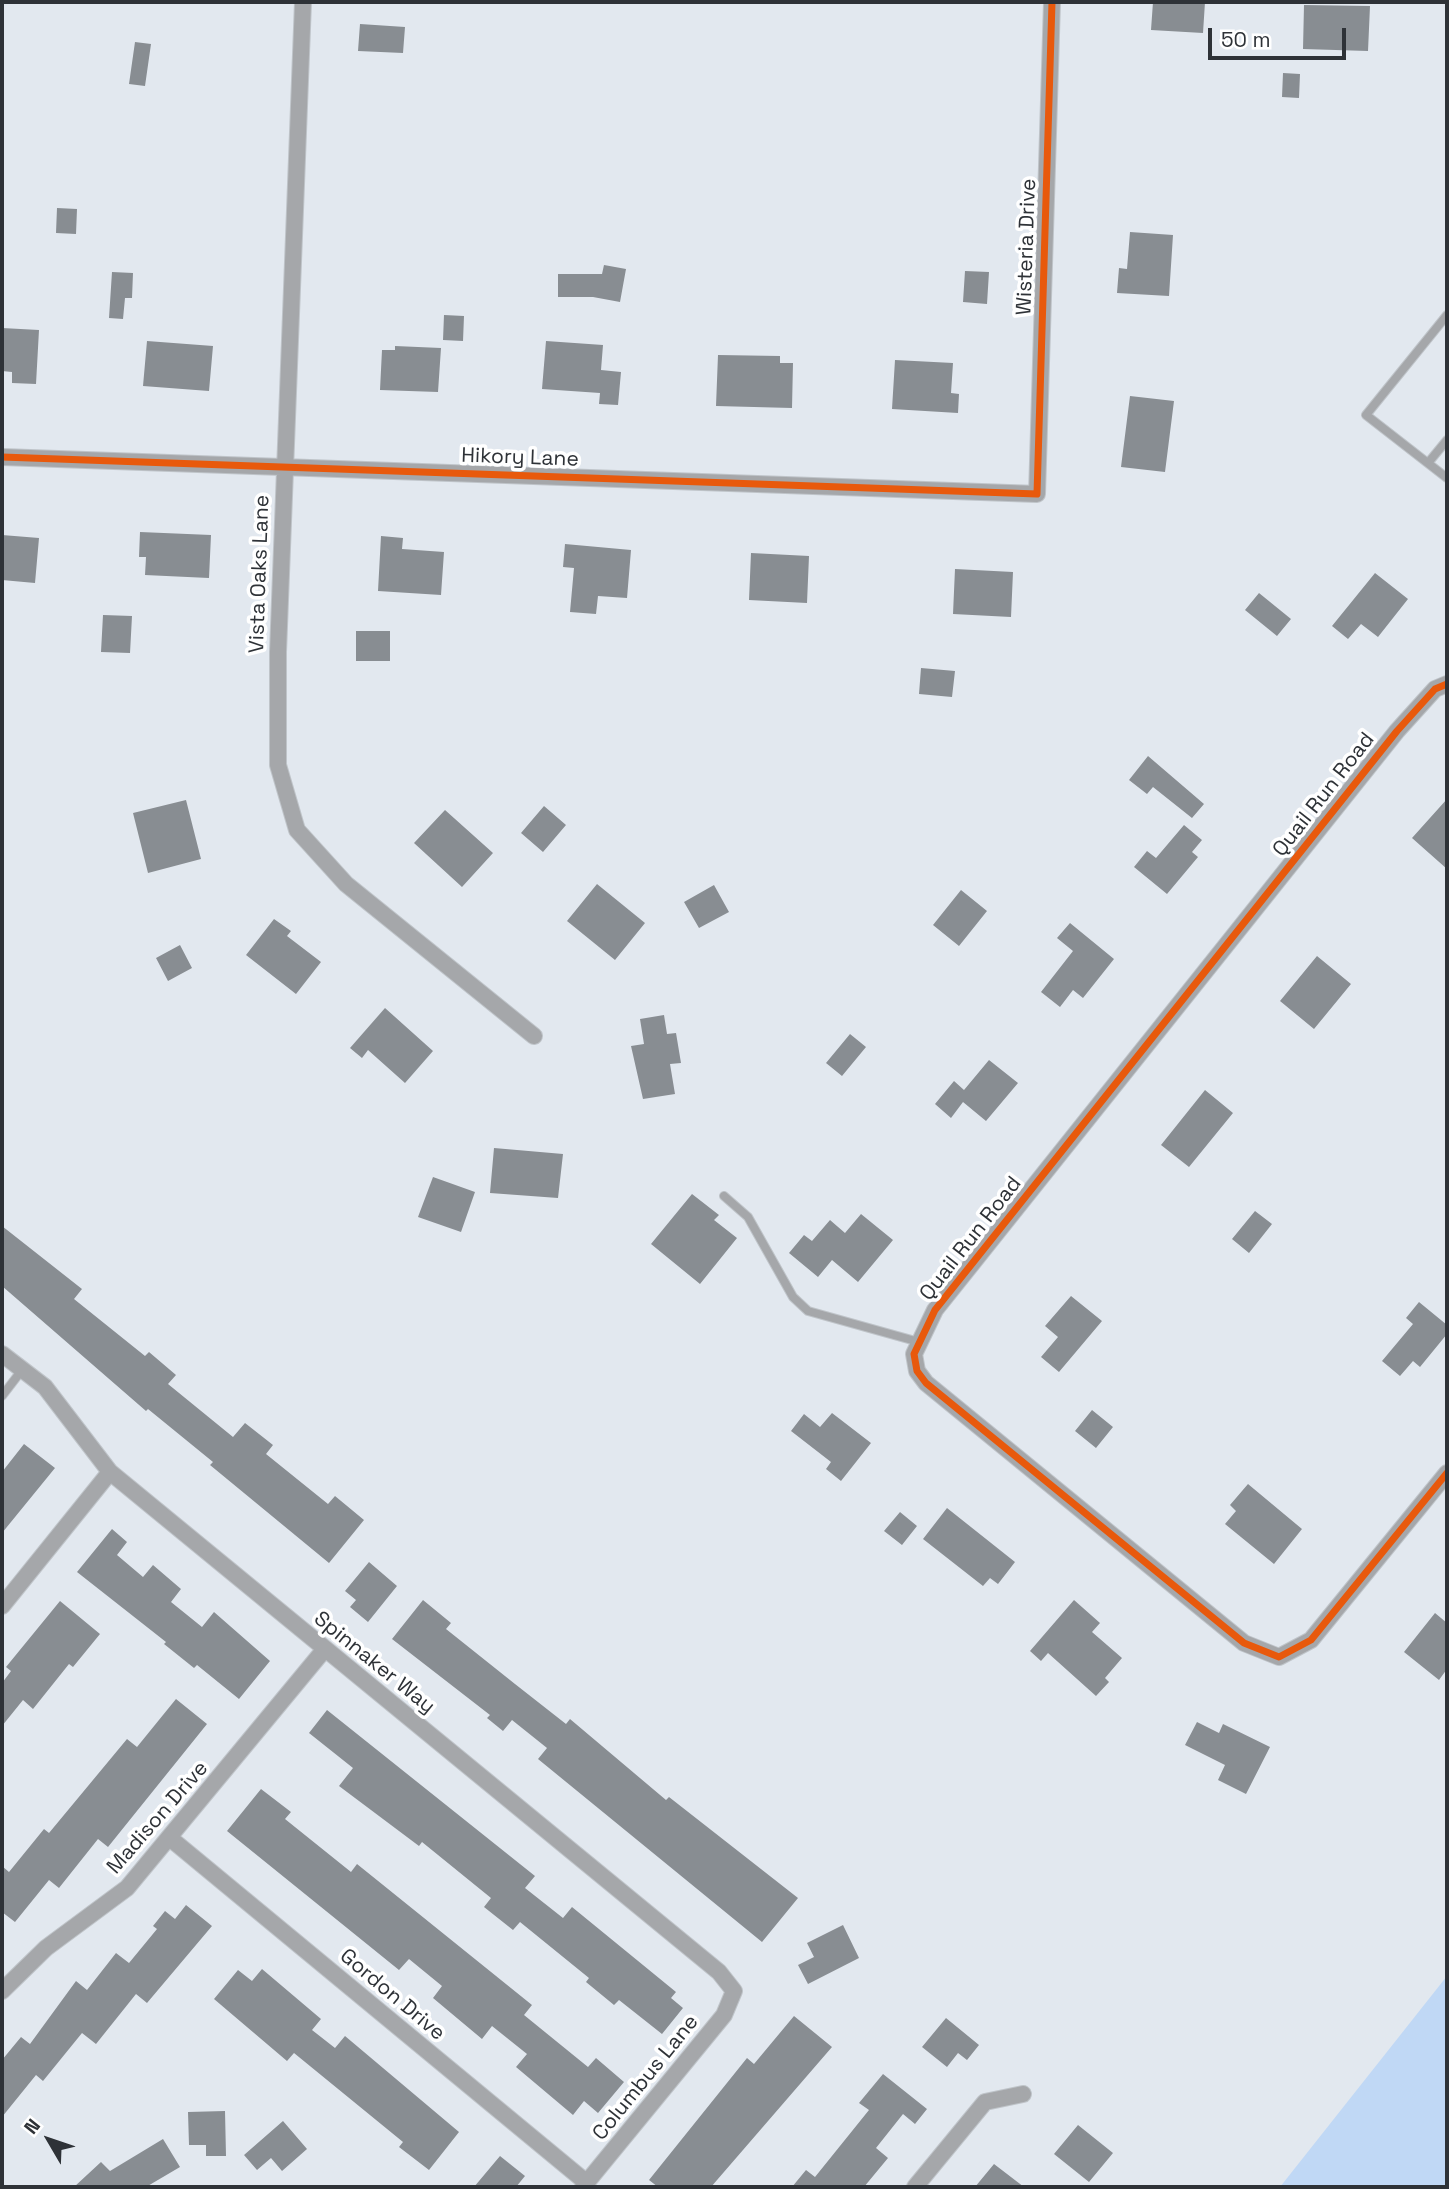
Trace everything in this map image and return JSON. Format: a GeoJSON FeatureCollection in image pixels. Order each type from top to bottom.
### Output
{"type":"FeatureCollection","features":[{"type":"Feature","properties":{"kind":"street","name":"Vista Oaks Lane"},"geometry":{"type":"LineString","coordinates":[[303,2],[278,652],[278,765],[297,830],[346,884],[534,1036]]}},
{"type":"Feature","properties":{"kind":"street","name":"Wisteria Drive"},"geometry":{"type":"LineString","coordinates":[[1037,494],[1052,2]]}},
{"type":"Feature","properties":{"kind":"street","name":"Hikory Lane"},"geometry":{"type":"LineString","coordinates":[[2,457],[1037,494]]}},
{"type":"Feature","properties":{"kind":"street","name":"Quail Run Road"},"geometry":{"type":"LineString","coordinates":[[1447,684],[1435,689],[1397,731],[935,1310],[914,1354],[917,1371],[926,1383],[1244,1643],[1279,1657],[1311,1640],[1447,1473]]}},
{"type":"Feature","properties":{"kind":"street","name":"Spinnaker Way"},"geometry":{"type":"LineString","coordinates":[[2,1354],[44,1387],[110,1472],[719,1972],[734,1991]]}},
{"type":"Feature","properties":{"kind":"street"},"geometry":{"type":"LineString","coordinates":[[2,1606],[110,1472]]}},
{"type":"Feature","properties":{"kind":"street","name":"Madison Drive"},"geometry":{"type":"LineString","coordinates":[[2,1990],[46,1948],[128,1888],[324,1650]]}},
{"type":"Feature","properties":{"kind":"street","name":"Gordon Drive"},"geometry":{"type":"LineString","coordinates":[[170,1839],[585,2185]]}},
{"type":"Feature","properties":{"kind":"street","name":"Columbus Lane"},"geometry":{"type":"LineString","coordinates":[[585,2185],[724,2015],[734,1991]]}},
{"type":"Feature","properties":{"kind":"street"},"geometry":{"type":"LineString","coordinates":[[915,2187],[985,2102],[1023,2094]]}},
{"type":"Feature","properties":{"kind":"lane"},"geometry":{"type":"LineString","coordinates":[[1447,315],[1367,415],[1447,478]]}},
{"type":"Feature","properties":{"kind":"lane"},"geometry":{"type":"LineString","coordinates":[[1428,463],[1447,440]]}},
{"type":"Feature","properties":{"kind":"lane"},"geometry":{"type":"LineString","coordinates":[[723,1196],[748,1217],[793,1297],[808,1311],[919,1342]]}},
{"type":"Feature","properties":{"kind":"lane"},"geometry":{"type":"LineString","coordinates":[[2,1396],[22,1370]]}},
{"type":"Feature","properties":{"kind":"shaded area"},"geometry":{"type":"Polygon","coordinates":[[[1447,1976],[1447,2187],[1280,2187],[1447,1976]]]}},
{"type":"Feature","properties":{"kind":"building"},"geometry":{"type":"Polygon","coordinates":[[[1153,2],[1205,2],[1203,33],[1151,30],[1153,2]]]}},
{"type":"Feature","properties":{"kind":"building"},"geometry":{"type":"Polygon","coordinates":[[[1304,5],[1370,6],[1368,51],[1303,49],[1304,5]]]}},
{"type":"Feature","properties":{"kind":"building"},"geometry":{"type":"Polygon","coordinates":[[[360,24],[405,27],[403,53],[358,51],[360,24]]]}},
{"type":"Feature","properties":{"kind":"building"},"geometry":{"type":"Polygon","coordinates":[[[135,42],[151,44],[145,86],[129,84],[135,42]]]}},
{"type":"Feature","properties":{"kind":"building"},"geometry":{"type":"Polygon","coordinates":[[[1283,73],[1300,74],[1299,98],[1282,97],[1283,73]]]}},
{"type":"Feature","properties":{"kind":"building"},"geometry":{"type":"Polygon","coordinates":[[[57,208],[77,209],[76,234],[56,233],[57,208]]]}},
{"type":"Feature","properties":{"kind":"building"},"geometry":{"type":"Polygon","coordinates":[[[1130,232],[1173,235],[1169,296],[1117,293],[1119,268],[1127,269],[1130,232]]]}},
{"type":"Feature","properties":{"kind":"building"},"geometry":{"type":"Polygon","coordinates":[[[604,265],[626,269],[620,302],[593,297],[558,297],[558,274],[602,274],[604,265]]]}},
{"type":"Feature","properties":{"kind":"building"},"geometry":{"type":"Polygon","coordinates":[[[965,271],[989,272],[987,304],[963,302],[965,271]]]}},
{"type":"Feature","properties":{"kind":"building"},"geometry":{"type":"Polygon","coordinates":[[[112,272],[133,273],[132,298],[125,298],[123,319],[109,318],[112,272]]]}},
{"type":"Feature","properties":{"kind":"building"},"geometry":{"type":"Polygon","coordinates":[[[444,315],[464,316],[463,341],[443,340],[444,315]]]}},
{"type":"Feature","properties":{"kind":"building"},"geometry":{"type":"Polygon","coordinates":[[[2,328],[39,330],[36,384],[12,383],[12,372],[2,371],[2,328]]]}},
{"type":"Feature","properties":{"kind":"building"},"geometry":{"type":"Polygon","coordinates":[[[147,341],[213,346],[209,391],[143,386],[147,341]]]}},
{"type":"Feature","properties":{"kind":"building"},"geometry":{"type":"Polygon","coordinates":[[[546,341],[603,345],[601,370],[621,372],[618,405],[599,404],[600,393],[542,389],[546,341]]]}},
{"type":"Feature","properties":{"kind":"building"},"geometry":{"type":"Polygon","coordinates":[[[395,346],[441,348],[438,392],[380,390],[382,350],[395,350],[395,346]]]}},
{"type":"Feature","properties":{"kind":"building"},"geometry":{"type":"Polygon","coordinates":[[[718,355],[780,356],[780,363],[793,363],[792,408],[716,406],[718,355]]]}},
{"type":"Feature","properties":{"kind":"building"},"geometry":{"type":"Polygon","coordinates":[[[895,360],[953,363],[951,393],[959,394],[958,413],[892,409],[895,360]]]}},
{"type":"Feature","properties":{"kind":"building"},"geometry":{"type":"Polygon","coordinates":[[[1130,396],[1174,401],[1165,472],[1121,467],[1130,396]]]}},
{"type":"Feature","properties":{"kind":"building"},"geometry":{"type":"Polygon","coordinates":[[[140,532],[211,535],[209,578],[145,575],[146,557],[139,557],[140,532]]]}},
{"type":"Feature","properties":{"kind":"building"},"geometry":{"type":"Polygon","coordinates":[[[2,535],[39,538],[35,583],[2,580],[2,535]]]}},
{"type":"Feature","properties":{"kind":"building"},"geometry":{"type":"Polygon","coordinates":[[[381,536],[403,538],[402,549],[444,552],[441,595],[378,591],[381,536]]]}},
{"type":"Feature","properties":{"kind":"building"},"geometry":{"type":"Polygon","coordinates":[[[565,544],[631,550],[627,598],[598,596],[596,614],[570,612],[574,568],[563,567],[565,544]]]}},
{"type":"Feature","properties":{"kind":"building"},"geometry":{"type":"Polygon","coordinates":[[[751,553],[809,556],[807,603],[749,600],[751,553]]]}},
{"type":"Feature","properties":{"kind":"building"},"geometry":{"type":"Polygon","coordinates":[[[955,569],[1013,572],[1011,617],[953,614],[955,569]]]}},
{"type":"Feature","properties":{"kind":"building"},"geometry":{"type":"Polygon","coordinates":[[[1375,573],[1408,599],[1378,637],[1361,624],[1348,639],[1332,626],[1375,573]]]}},
{"type":"Feature","properties":{"kind":"building"},"geometry":{"type":"Polygon","coordinates":[[[1259,593],[1291,619],[1277,636],[1245,610],[1259,593]]]}},
{"type":"Feature","properties":{"kind":"building"},"geometry":{"type":"Polygon","coordinates":[[[103,615],[132,616],[130,653],[101,652],[103,615]]]}},
{"type":"Feature","properties":{"kind":"building"},"geometry":{"type":"Polygon","coordinates":[[[356,631],[390,631],[390,661],[356,661],[356,631]]]}},
{"type":"Feature","properties":{"kind":"building"},"geometry":{"type":"Polygon","coordinates":[[[921,668],[955,671],[952,697],[919,694],[921,668]]]}},
{"type":"Feature","properties":{"kind":"building"},"geometry":{"type":"Polygon","coordinates":[[[1148,756],[1204,804],[1192,818],[1153,787],[1147,794],[1129,780],[1148,756]]]}},
{"type":"Feature","properties":{"kind":"building"},"geometry":{"type":"Polygon","coordinates":[[[1447,799],[1447,869],[1412,838],[1447,799]]]}},
{"type":"Feature","properties":{"kind":"building"},"geometry":{"type":"Polygon","coordinates":[[[186,800],[201,859],[148,873],[133,813],[186,800]]]}},
{"type":"Feature","properties":{"kind":"building"},"geometry":{"type":"Polygon","coordinates":[[[544,806],[566,825],[543,852],[521,833],[544,806]]]}},
{"type":"Feature","properties":{"kind":"building"},"geometry":{"type":"Polygon","coordinates":[[[445,810],[493,853],[462,887],[414,843],[445,810]]]}},
{"type":"Feature","properties":{"kind":"building"},"geometry":{"type":"Polygon","coordinates":[[[1184,825],[1202,840],[1192,852],[1198,857],[1167,894],[1134,867],[1147,851],[1156,858],[1184,825]]]}},
{"type":"Feature","properties":{"kind":"building"},"geometry":{"type":"Polygon","coordinates":[[[597,884],[645,923],[615,960],[567,921],[597,884]]]}},
{"type":"Feature","properties":{"kind":"building"},"geometry":{"type":"Polygon","coordinates":[[[714,885],[729,912],[699,928],[684,902],[714,885]]]}},
{"type":"Feature","properties":{"kind":"building"},"geometry":{"type":"Polygon","coordinates":[[[961,890],[987,911],[959,946],[933,925],[961,890]]]}},
{"type":"Feature","properties":{"kind":"building"},"geometry":{"type":"Polygon","coordinates":[[[274,919],[291,931],[287,936],[321,962],[296,994],[246,955],[274,919]]]}},
{"type":"Feature","properties":{"kind":"building"},"geometry":{"type":"Polygon","coordinates":[[[1070,923],[1114,959],[1083,998],[1073,990],[1060,1007],[1041,992],[1073,951],[1057,938],[1070,923]]]}},
{"type":"Feature","properties":{"kind":"building"},"geometry":{"type":"Polygon","coordinates":[[[180,945],[192,968],[168,981],[156,958],[180,945]]]}},
{"type":"Feature","properties":{"kind":"building"},"geometry":{"type":"Polygon","coordinates":[[[1317,956],[1351,984],[1314,1029],[1280,1001],[1317,956]]]}},
{"type":"Feature","properties":{"kind":"building"},"geometry":{"type":"Polygon","coordinates":[[[385,1008],[433,1051],[405,1083],[368,1050],[362,1058],[350,1048],[385,1008]]]}},
{"type":"Feature","properties":{"kind":"building"},"geometry":{"type":"Polygon","coordinates":[[[664,1015],[667,1034],[676,1033],[681,1063],[670,1064],[675,1094],[643,1099],[631,1046],[644,1044],[640,1019],[664,1015]]]}},
{"type":"Feature","properties":{"kind":"building"},"geometry":{"type":"Polygon","coordinates":[[[850,1034],[866,1047],[842,1076],[826,1063],[850,1034]]]}},
{"type":"Feature","properties":{"kind":"building"},"geometry":{"type":"Polygon","coordinates":[[[989,1060],[1018,1083],[986,1121],[963,1102],[951,1118],[935,1104],[954,1081],[964,1090],[989,1060]]]}},
{"type":"Feature","properties":{"kind":"building"},"geometry":{"type":"Polygon","coordinates":[[[1205,1090],[1233,1113],[1189,1167],[1161,1145],[1205,1090]]]}},
{"type":"Feature","properties":{"kind":"building"},"geometry":{"type":"Polygon","coordinates":[[[494,1148],[563,1154],[558,1198],[490,1193],[494,1148]]]}},
{"type":"Feature","properties":{"kind":"building"},"geometry":{"type":"Polygon","coordinates":[[[433,1177],[475,1192],[461,1232],[418,1217],[433,1177]]]}},
{"type":"Feature","properties":{"kind":"building"},"geometry":{"type":"Polygon","coordinates":[[[692,1194],[719,1215],[714,1220],[737,1238],[700,1284],[651,1244],[692,1194]]]}},
{"type":"Feature","properties":{"kind":"building"},"geometry":{"type":"Polygon","coordinates":[[[1255,1211],[1272,1224],[1249,1253],[1232,1239],[1255,1211]]]}},
{"type":"Feature","properties":{"kind":"building"},"geometry":{"type":"Polygon","coordinates":[[[861,1214],[893,1240],[858,1282],[832,1260],[818,1277],[789,1253],[804,1235],[812,1241],[830,1220],[845,1233],[861,1214]]]}},
{"type":"Feature","properties":{"kind":"building"},"geometry":{"type":"Polygon","coordinates":[[[2,1226],[82,1289],[74,1299],[145,1356],[149,1352],[176,1375],[168,1384],[233,1437],[245,1423],[273,1445],[266,1454],[328,1504],[335,1496],[364,1520],[329,1563],[210,1465],[213,1462],[148,1409],[146,1411],[2,1286],[2,1226]]]}},
{"type":"Feature","properties":{"kind":"building"},"geometry":{"type":"Polygon","coordinates":[[[1071,1296],[1102,1321],[1059,1372],[1041,1357],[1058,1337],[1045,1326],[1071,1296]]]}},
{"type":"Feature","properties":{"kind":"building"},"geometry":{"type":"Polygon","coordinates":[[[1419,1302],[1447,1325],[1447,1334],[1420,1367],[1413,1361],[1400,1376],[1382,1361],[1413,1324],[1406,1318],[1419,1302]]]}},
{"type":"Feature","properties":{"kind":"building"},"geometry":{"type":"Polygon","coordinates":[[[1092,1410],[1113,1427],[1096,1448],[1075,1431],[1092,1410]]]}},
{"type":"Feature","properties":{"kind":"building"},"geometry":{"type":"Polygon","coordinates":[[[832,1413],[871,1443],[841,1481],[826,1469],[831,1462],[791,1431],[804,1414],[820,1427],[832,1413]]]}},
{"type":"Feature","properties":{"kind":"building"},"geometry":{"type":"Polygon","coordinates":[[[24,1444],[55,1468],[2,1533],[2,1472],[24,1444]]]}},
{"type":"Feature","properties":{"kind":"building"},"geometry":{"type":"Polygon","coordinates":[[[1248,1484],[1302,1529],[1274,1564],[1225,1524],[1236,1511],[1230,1505],[1248,1484]]]}},
{"type":"Feature","properties":{"kind":"building"},"geometry":{"type":"Polygon","coordinates":[[[947,1508],[1015,1562],[998,1584],[990,1578],[983,1586],[923,1539],[947,1508]]]}},
{"type":"Feature","properties":{"kind":"building"},"geometry":{"type":"Polygon","coordinates":[[[900,1512],[917,1526],[902,1545],[884,1531],[900,1512]]]}},
{"type":"Feature","properties":{"kind":"building"},"geometry":{"type":"Polygon","coordinates":[[[112,1529],[127,1542],[117,1555],[143,1577],[153,1565],[181,1589],[171,1602],[202,1627],[214,1612],[270,1661],[239,1699],[197,1665],[194,1668],[164,1644],[166,1642],[77,1572],[112,1529]]]}},
{"type":"Feature","properties":{"kind":"building"},"geometry":{"type":"Polygon","coordinates":[[[369,1562],[397,1586],[368,1622],[350,1607],[356,1600],[345,1591],[369,1562]]]}},
{"type":"Feature","properties":{"kind":"building"},"geometry":{"type":"Polygon","coordinates":[[[423,1600],[451,1623],[446,1629],[515,1684],[566,1724],[570,1719],[666,1800],[669,1797],[798,1898],[762,1942],[538,1759],[547,1748],[512,1720],[503,1731],[487,1718],[490,1715],[392,1639],[423,1600]]]}},
{"type":"Feature","properties":{"kind":"building"},"geometry":{"type":"Polygon","coordinates":[[[1074,1600],[1100,1623],[1092,1632],[1122,1658],[1105,1678],[1109,1682],[1096,1696],[1048,1653],[1041,1661],[1030,1651],[1074,1600]]]}},
{"type":"Feature","properties":{"kind":"building"},"geometry":{"type":"Polygon","coordinates":[[[60,1601],[100,1634],[73,1667],[69,1664],[33,1709],[23,1700],[2,1726],[2,1683],[11,1671],[6,1667],[60,1601]]]}},
{"type":"Feature","properties":{"kind":"building"},"geometry":{"type":"Polygon","coordinates":[[[1435,1613],[1447,1623],[1447,1669],[1439,1680],[1404,1652],[1435,1613]]]}},
{"type":"Feature","properties":{"kind":"building"},"geometry":{"type":"Polygon","coordinates":[[[176,1699],[207,1724],[108,1847],[98,1839],[59,1888],[49,1880],[15,1922],[2,1912],[2,1866],[9,1872],[44,1829],[49,1833],[127,1739],[137,1747],[176,1699]]]}},
{"type":"Feature","properties":{"kind":"building"},"geometry":{"type":"Polygon","coordinates":[[[327,1710],[535,1876],[525,1888],[563,1918],[572,1907],[676,1992],[671,1998],[683,2008],[662,2034],[619,2000],[614,2005],[586,1982],[589,1978],[520,1922],[513,1930],[484,1907],[491,1898],[422,1842],[419,1846],[339,1786],[353,1768],[309,1733],[327,1710]]]}},
{"type":"Feature","properties":{"kind":"building"},"geometry":{"type":"Polygon","coordinates":[[[1197,1722],[1219,1733],[1223,1724],[1270,1747],[1246,1794],[1218,1780],[1225,1765],[1185,1745],[1197,1722]]]}},
{"type":"Feature","properties":{"kind":"building"},"geometry":{"type":"Polygon","coordinates":[[[261,1789],[291,1812],[285,1819],[351,1872],[357,1864],[532,2005],[524,2015],[588,2067],[596,2058],[624,2082],[598,2113],[584,2101],[573,2115],[516,2067],[527,2054],[492,2026],[482,2039],[433,1998],[442,1986],[409,1959],[399,1970],[227,1831],[261,1789]]]}},
{"type":"Feature","properties":{"kind":"building"},"geometry":{"type":"Polygon","coordinates":[[[186,1905],[212,1926],[147,2003],[136,1994],[96,2044],[82,2033],[43,2081],[36,2075],[2,2117],[2,2060],[21,2037],[30,2044],[76,1981],[87,1990],[116,1953],[129,1963],[157,1929],[153,1926],[165,1911],[175,1919],[186,1905]]]}},
{"type":"Feature","properties":{"kind":"building"},"geometry":{"type":"Polygon","coordinates":[[[843,1925],[859,1958],[808,1984],[798,1965],[814,1957],[807,1943],[843,1925]]]}},
{"type":"Feature","properties":{"kind":"building"},"geometry":{"type":"Polygon","coordinates":[[[262,1969],[321,2019],[312,2030],[335,2048],[345,2036],[459,2132],[429,2170],[399,2147],[403,2142],[294,2053],[287,2061],[214,1999],[238,1970],[252,1981],[262,1969]]]}},
{"type":"Feature","properties":{"kind":"building"},"geometry":{"type":"Polygon","coordinates":[[[794,2016],[832,2047],[711,2187],[658,2187],[649,2180],[747,2058],[754,2064],[794,2016]]]}},
{"type":"Feature","properties":{"kind":"building"},"geometry":{"type":"Polygon","coordinates":[[[946,2018],[979,2045],[967,2060],[958,2053],[947,2067],[922,2047],[946,2018]]]}},
{"type":"Feature","properties":{"kind":"building"},"geometry":{"type":"Polygon","coordinates":[[[883,2074],[927,2109],[915,2124],[903,2114],[876,2148],[888,2158],[864,2187],[792,2187],[806,2170],[815,2177],[869,2110],[859,2103],[883,2074]]]}},
{"type":"Feature","properties":{"kind":"building"},"geometry":{"type":"Polygon","coordinates":[[[225,2111],[226,2156],[206,2156],[206,2145],[189,2145],[188,2112],[225,2111]]]}},
{"type":"Feature","properties":{"kind":"building"},"geometry":{"type":"Polygon","coordinates":[[[283,2121],[307,2149],[282,2171],[271,2158],[257,2170],[244,2155],[283,2121]]]}},
{"type":"Feature","properties":{"kind":"building"},"geometry":{"type":"Polygon","coordinates":[[[1078,2125],[1113,2153],[1089,2182],[1054,2154],[1078,2125]]]}},
{"type":"Feature","properties":{"kind":"building"},"geometry":{"type":"Polygon","coordinates":[[[163,2139],[180,2167],[146,2187],[74,2187],[101,2162],[110,2171],[163,2139]]]}},
{"type":"Feature","properties":{"kind":"building"},"geometry":{"type":"Polygon","coordinates":[[[500,2156],[525,2176],[516,2187],[474,2187],[500,2156]]]}},
{"type":"Feature","properties":{"kind":"building"},"geometry":{"type":"Polygon","coordinates":[[[994,2164],[1024,2187],[975,2187],[994,2164]]]}},
{"type":"Feature","properties":{"kind":"cycle path"},"geometry":{"type":"LineString","coordinates":[[2,457],[1037,494],[1052,2]]}},
{"type":"Feature","properties":{"kind":"cycle path"},"geometry":{"type":"LineString","coordinates":[[1447,684],[1435,689],[1397,731],[935,1310],[914,1354],[917,1371],[926,1383],[1244,1643],[1279,1657],[1311,1640],[1447,1473]]}}]}
